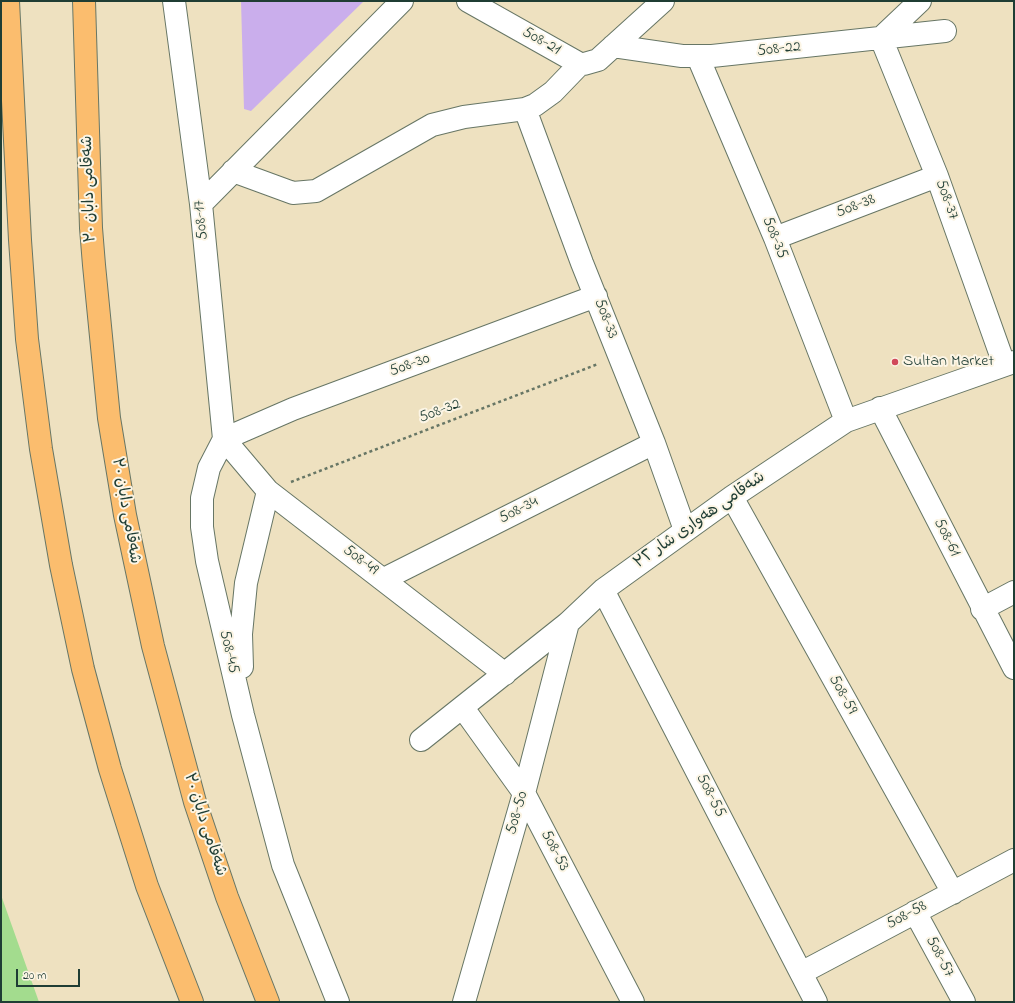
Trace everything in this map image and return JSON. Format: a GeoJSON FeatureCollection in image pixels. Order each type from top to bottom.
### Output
{"type":"FeatureCollection","features":[{"type":"Feature","properties":{"kind":"main road"},"geometry":{"type":"LineString","coordinates":[[8,1],[20,240],[27,339],[41,449],[60,559],[83,669],[106,755],[147,886],[192,1002]]}},
{"type":"Feature","properties":{"kind":"main road","name":"شەقامی دابان ٣٠"},"geometry":{"type":"LineString","coordinates":[[84,1],[91,228],[108,404],[125,515],[153,646],[185,766],[227,897],[268,1002]]}},
{"type":"Feature","properties":{"kind":"street","name":"508-17"},"geometry":{"type":"LineString","coordinates":[[174,1],[201,204],[224,439]]}},
{"type":"Feature","properties":{"kind":"street"},"geometry":{"type":"LineString","coordinates":[[201,204],[402,1]]}},
{"type":"Feature","properties":{"kind":"street","name":"508-21"},"geometry":{"type":"LineString","coordinates":[[468,1],[580,64],[594,62],[663,1]]}},
{"type":"Feature","properties":{"kind":"street"},"geometry":{"type":"LineString","coordinates":[[881,38],[920,1]]}},
{"type":"Feature","properties":{"kind":"street","name":"508-22"},"geometry":{"type":"LineString","coordinates":[[613,46],[667,55],[698,57],[725,56],[945,31]]}},
{"type":"Feature","properties":{"kind":"street","name":"508-37"},"geometry":{"type":"LineString","coordinates":[[881,38],[937,176],[1009,363]]}},
{"type":"Feature","properties":{"kind":"street","name":"508-35"},"geometry":{"type":"LineString","coordinates":[[698,57],[775,238],[846,421]]}},
{"type":"Feature","properties":{"kind":"street"},"geometry":{"type":"LineString","coordinates":[[233,171],[293,193],[316,191],[432,125],[464,117],[525,108],[544,100],[580,64]]}},
{"type":"Feature","properties":{"kind":"street","name":"508-33"},"geometry":{"type":"LineString","coordinates":[[525,108],[582,263],[654,443],[685,530]]}},
{"type":"Feature","properties":{"kind":"street","name":"508-38"},"geometry":{"type":"LineString","coordinates":[[775,238],[937,176]]}},
{"type":"Feature","properties":{"kind":"street","name":"508-30"},"geometry":{"type":"LineString","coordinates":[[224,439],[293,409],[596,296]]}},
{"type":"Feature","properties":{"kind":"street","name":"شەقامی هەواری شار ٣٢"},"geometry":{"type":"LineString","coordinates":[[421,740],[568,623],[604,590],[732,497],[846,421],[1009,363]]}},
{"type":"Feature","properties":{"kind":"street","name":"508-61"},"geometry":{"type":"LineString","coordinates":[[880,408],[982,609],[1014,668]]}},
{"type":"Feature","properties":{"kind":"street","name":"508-49"},"geometry":{"type":"LineString","coordinates":[[224,439],[268,491],[384,579],[505,674]]}},
{"type":"Feature","properties":{"kind":"street","name":"508-45"},"geometry":{"type":"LineString","coordinates":[[224,439],[209,468],[202,498],[202,527],[207,561],[243,714],[283,865],[338,1002]]}},
{"type":"Feature","properties":{"kind":"street","name":"508-34"},"geometry":{"type":"LineString","coordinates":[[384,579],[654,443]]}},
{"type":"Feature","properties":{"kind":"street"},"geometry":{"type":"LineString","coordinates":[[243,714],[241,634],[246,583],[268,491]]}},
{"type":"Feature","properties":{"kind":"street","name":"508-59"},"geometry":{"type":"LineString","coordinates":[[732,497],[953,893]]}},
{"type":"Feature","properties":{"kind":"street","name":"508-55"},"geometry":{"type":"LineString","coordinates":[[604,590],[816,1002]]}},
{"type":"Feature","properties":{"kind":"street"},"geometry":{"type":"LineString","coordinates":[[982,609],[1014,592]]}},
{"type":"Feature","properties":{"kind":"street","name":"508-50"},"geometry":{"type":"LineString","coordinates":[[464,1002],[524,793],[568,623]]}},
{"type":"Feature","properties":{"kind":"street","name":"508-53"},"geometry":{"type":"LineString","coordinates":[[463,708],[524,793],[633,1002]]}},
{"type":"Feature","properties":{"kind":"street","name":"508-58"},"geometry":{"type":"LineString","coordinates":[[801,973],[1014,860]]}},
{"type":"Feature","properties":{"kind":"street","name":"508-57"},"geometry":{"type":"LineString","coordinates":[[915,912],[964,1002]]}},
{"type":"Feature","properties":{"kind":"path","name":"508-32"},"geometry":{"type":"LineString","coordinates":[[268,491],[619,356]]}},
{"type":"Feature","properties":{"kind":"green space"},"geometry":{"type":"Polygon","coordinates":[[[1,895],[39,1002],[1,1002],[1,895]]]}},
{"type":"Feature","properties":{"kind":"building"},"geometry":{"type":"Polygon","coordinates":[[[241,1],[364,1],[251,111],[244,109],[241,1]]]}},
{"type":"Feature","properties":{"kind":"place","name":"Sultan Market"},"geometry":{"type":"Point","coordinates":[895,362]}}]}
